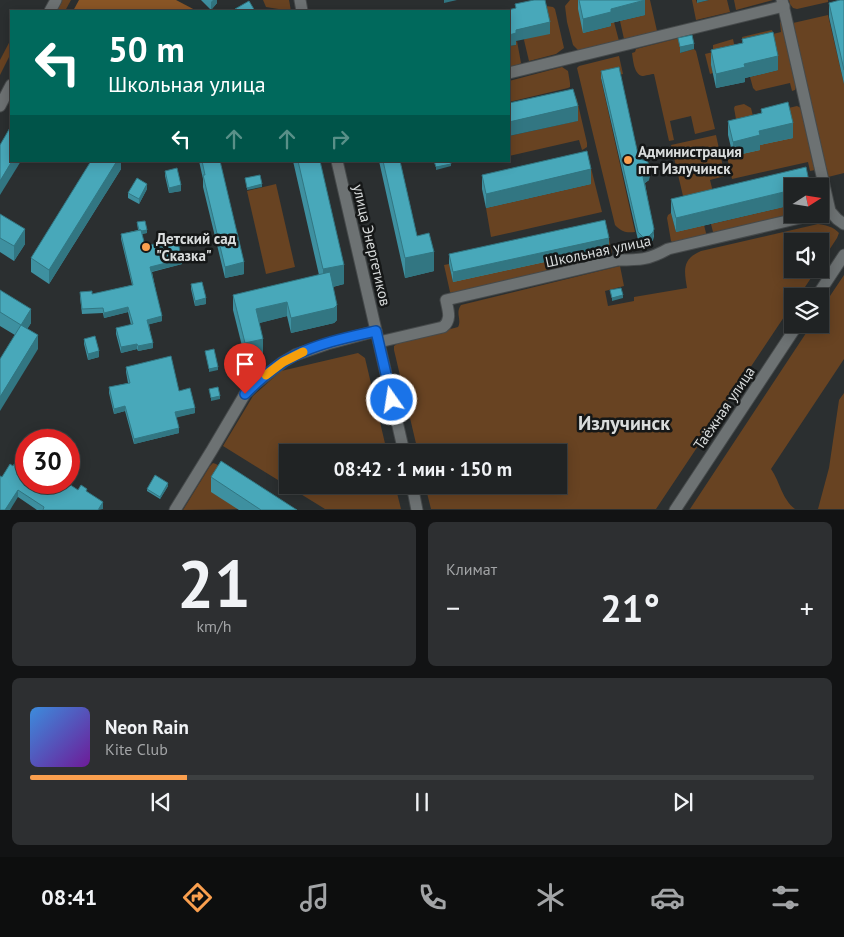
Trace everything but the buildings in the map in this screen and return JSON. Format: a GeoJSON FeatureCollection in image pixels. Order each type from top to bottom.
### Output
{"type":"FeatureCollection","features":[{"type":"Feature","properties":{"kind":"street"},"geometry":{"type":"LineString","coordinates":[[510,73],[783,3],[816,178]]}},
{"type":"Feature","properties":{"kind":"street"},"geometry":{"type":"LineString","coordinates":[[0,106],[10,87]]}},
{"type":"Feature","properties":{"kind":"street","name":"улица Энергетиков"},"geometry":{"type":"LineString","coordinates":[[337,162],[402,444]]}},
{"type":"Feature","properties":{"kind":"street"},"geometry":{"type":"LineString","coordinates":[[829,215],[844,224]]}},
{"type":"Feature","properties":{"kind":"street","name":"Школьная улица"},"geometry":{"type":"LineString","coordinates":[[175,510],[245,394],[256,383],[295,355],[321,345],[443,326],[449,318],[446,300],[618,260],[639,260],[655,257],[668,249],[784,221]]}},
{"type":"Feature","properties":{"kind":"street"},"geometry":{"type":"LineString","coordinates":[[822,288],[844,255]]}},
{"type":"Feature","properties":{"kind":"street","name":"Таёжная улица"},"geometry":{"type":"LineString","coordinates":[[675,510],[792,333]]}},
{"type":"Feature","properties":{"kind":"street"},"geometry":{"type":"LineString","coordinates":[[414,494],[417,510]]}},
{"type":"Feature","properties":{"kind":"shaded area"},"geometry":{"type":"Polygon","coordinates":[[[61,0],[71,0],[66,10],[56,10],[61,0]]]}},
{"type":"Feature","properties":{"kind":"shaded area"},"geometry":{"type":"Polygon","coordinates":[[[79,0],[176,0],[195,10],[74,10],[79,0]]]}},
{"type":"Feature","properties":{"kind":"shaded area"},"geometry":{"type":"Polygon","coordinates":[[[263,0],[289,0],[291,10],[285,10],[266,7],[263,0]]]}},
{"type":"Feature","properties":{"kind":"shaded area"},"geometry":{"type":"Polygon","coordinates":[[[570,0],[605,0],[583,33],[611,26],[611,23],[614,22],[619,41],[580,52],[573,45],[567,22],[565,6],[570,0]]]}},
{"type":"Feature","properties":{"kind":"shaded area"},"geometry":{"type":"Polygon","coordinates":[[[642,0],[650,0],[657,31],[624,39],[620,21],[645,15],[642,0]]]}},
{"type":"Feature","properties":{"kind":"shaded area"},"geometry":{"type":"Polygon","coordinates":[[[692,0],[696,0],[697,3],[709,0],[727,0],[730,12],[696,20],[692,0]]]}},
{"type":"Feature","properties":{"kind":"shaded area"},"geometry":{"type":"Polygon","coordinates":[[[734,0],[773,0],[736,10],[734,0]]]}},
{"type":"Feature","properties":{"kind":"shaded area"},"geometry":{"type":"Polygon","coordinates":[[[789,0],[828,0],[828,2],[797,9],[793,8],[789,0]]]}},
{"type":"Feature","properties":{"kind":"shaded area"},"geometry":{"type":"Polygon","coordinates":[[[539,5],[555,9],[564,48],[556,54],[529,61],[524,40],[539,5]]]}},
{"type":"Feature","properties":{"kind":"shaded area"},"geometry":{"type":"Polygon","coordinates":[[[828,15],[844,84],[844,173],[828,177],[793,23],[828,15]]]}},
{"type":"Feature","properties":{"kind":"shaded area"},"geometry":{"type":"Polygon","coordinates":[[[780,22],[782,23],[796,85],[795,90],[792,91],[790,83],[756,91],[753,88],[750,77],[778,70],[745,53],[742,37],[772,30],[773,34],[781,32],[780,22]]]}},
{"type":"Feature","properties":{"kind":"shaded area"},"geometry":{"type":"Polygon","coordinates":[[[691,35],[680,53],[694,49],[696,51],[715,129],[695,134],[691,116],[670,121],[674,140],[669,141],[654,74],[639,75],[634,66],[632,53],[636,49],[691,35]]]}},
{"type":"Feature","properties":{"kind":"shaded area"},"geometry":{"type":"Polygon","coordinates":[[[733,39],[737,58],[711,65],[713,73],[710,74],[705,54],[713,52],[713,45],[733,39]]]}},
{"type":"Feature","properties":{"kind":"shaded area"},"geometry":{"type":"Polygon","coordinates":[[[10,41],[10,55],[0,75],[0,60],[10,41]]]}},
{"type":"Feature","properties":{"kind":"shaded area"},"geometry":{"type":"Polygon","coordinates":[[[516,42],[521,63],[510,68],[510,46],[516,45],[516,42]]]}},
{"type":"Feature","properties":{"kind":"shaded area"},"geometry":{"type":"Polygon","coordinates":[[[619,56],[623,74],[601,79],[635,232],[622,231],[615,225],[577,68],[619,56]]]}},
{"type":"Feature","properties":{"kind":"shaded area"},"geometry":{"type":"Polygon","coordinates":[[[562,67],[568,71],[570,87],[510,102],[510,81],[562,67]]]}},
{"type":"Feature","properties":{"kind":"shaded area"},"geometry":{"type":"Polygon","coordinates":[[[573,96],[577,100],[587,143],[587,147],[582,150],[579,140],[510,156],[510,136],[577,121],[573,96]]]}},
{"type":"Feature","properties":{"kind":"shaded area"},"geometry":{"type":"Polygon","coordinates":[[[744,104],[751,108],[753,116],[738,130],[734,108],[744,104]]]}},
{"type":"Feature","properties":{"kind":"shaded area"},"geometry":{"type":"Polygon","coordinates":[[[797,106],[801,108],[815,170],[810,171],[808,162],[732,179],[727,157],[760,149],[759,115],[797,106]]]}},
{"type":"Feature","properties":{"kind":"shaded area"},"geometry":{"type":"Polygon","coordinates":[[[716,135],[725,176],[710,180],[713,192],[683,196],[671,145],[716,135]]]}},
{"type":"Feature","properties":{"kind":"shaded area"},"geometry":{"type":"Polygon","coordinates":[[[587,160],[590,164],[602,212],[491,237],[486,208],[591,184],[587,160]]]}},
{"type":"Feature","properties":{"kind":"shaded area"},"geometry":{"type":"Polygon","coordinates":[[[276,184],[295,267],[266,274],[247,191],[276,184]]]}},
{"type":"Feature","properties":{"kind":"shaded area"},"geometry":{"type":"Polygon","coordinates":[[[784,207],[784,220],[714,236],[711,224],[784,207]]]}},
{"type":"Feature","properties":{"kind":"shaded area"},"geometry":{"type":"Polygon","coordinates":[[[671,213],[676,232],[704,225],[707,237],[675,244],[671,241],[667,218],[671,213]]]}},
{"type":"Feature","properties":{"kind":"shaded area"},"geometry":{"type":"Polygon","coordinates":[[[818,224],[835,229],[839,233],[829,250],[829,233],[784,233],[784,278],[811,278],[804,288],[784,288],[784,317],[656,509],[431,509],[427,494],[567,494],[567,444],[416,444],[394,346],[398,343],[458,327],[459,308],[461,305],[620,266],[624,286],[605,291],[608,306],[634,301],[634,297],[687,288],[685,270],[687,261],[701,251],[818,224]]]}},
{"type":"Feature","properties":{"kind":"shaded area"},"geometry":{"type":"Polygon","coordinates":[[[608,234],[612,253],[611,257],[454,295],[450,292],[444,265],[449,264],[453,282],[608,234]]]}},
{"type":"Feature","properties":{"kind":"shaded area"},"geometry":{"type":"Polygon","coordinates":[[[844,275],[844,359],[771,469],[787,500],[795,509],[690,509],[806,333],[829,333],[829,298],[844,275]]]}},
{"type":"Feature","properties":{"kind":"shaded area"},"geometry":{"type":"Polygon","coordinates":[[[358,353],[365,358],[385,444],[279,444],[279,481],[223,446],[253,396],[281,371],[358,353]]]}},
{"type":"Feature","properties":{"kind":"shaded area"},"geometry":{"type":"Polygon","coordinates":[[[844,393],[844,509],[818,509],[829,468],[839,400],[844,393]]]}},
{"type":"Feature","properties":{"kind":"shaded area"},"geometry":{"type":"Polygon","coordinates":[[[213,463],[230,473],[239,509],[183,510],[210,466],[213,463]]]}},
{"type":"Feature","properties":{"kind":"shaded area"},"geometry":{"type":"Polygon","coordinates":[[[301,494],[397,494],[401,509],[325,509],[301,494]]]}},
{"type":"Feature","properties":{"kind":"slow traffic"},"geometry":{"type":"LineString","coordinates":[[266,375],[283,362],[303,352]]}},
{"type":"Feature","properties":{"kind":"place","name":"Администрация пгт Излучинск"},"geometry":{"type":"Point","coordinates":[628,160]}},
{"type":"Feature","properties":{"kind":"place","name":"Детский сад \"Сказка\""},"geometry":{"type":"Point","coordinates":[146,247]}},
{"type":"Feature","properties":{"kind":"district","name":"Излучинск"},"geometry":{"type":"Point","coordinates":[624,423]}},
{"type":"Feature","properties":{"kind":"route"},"geometry":{"type":"LineString","coordinates":[[245,394],[267,374],[295,355],[315,347],[376,331],[392,400]]}}]}
